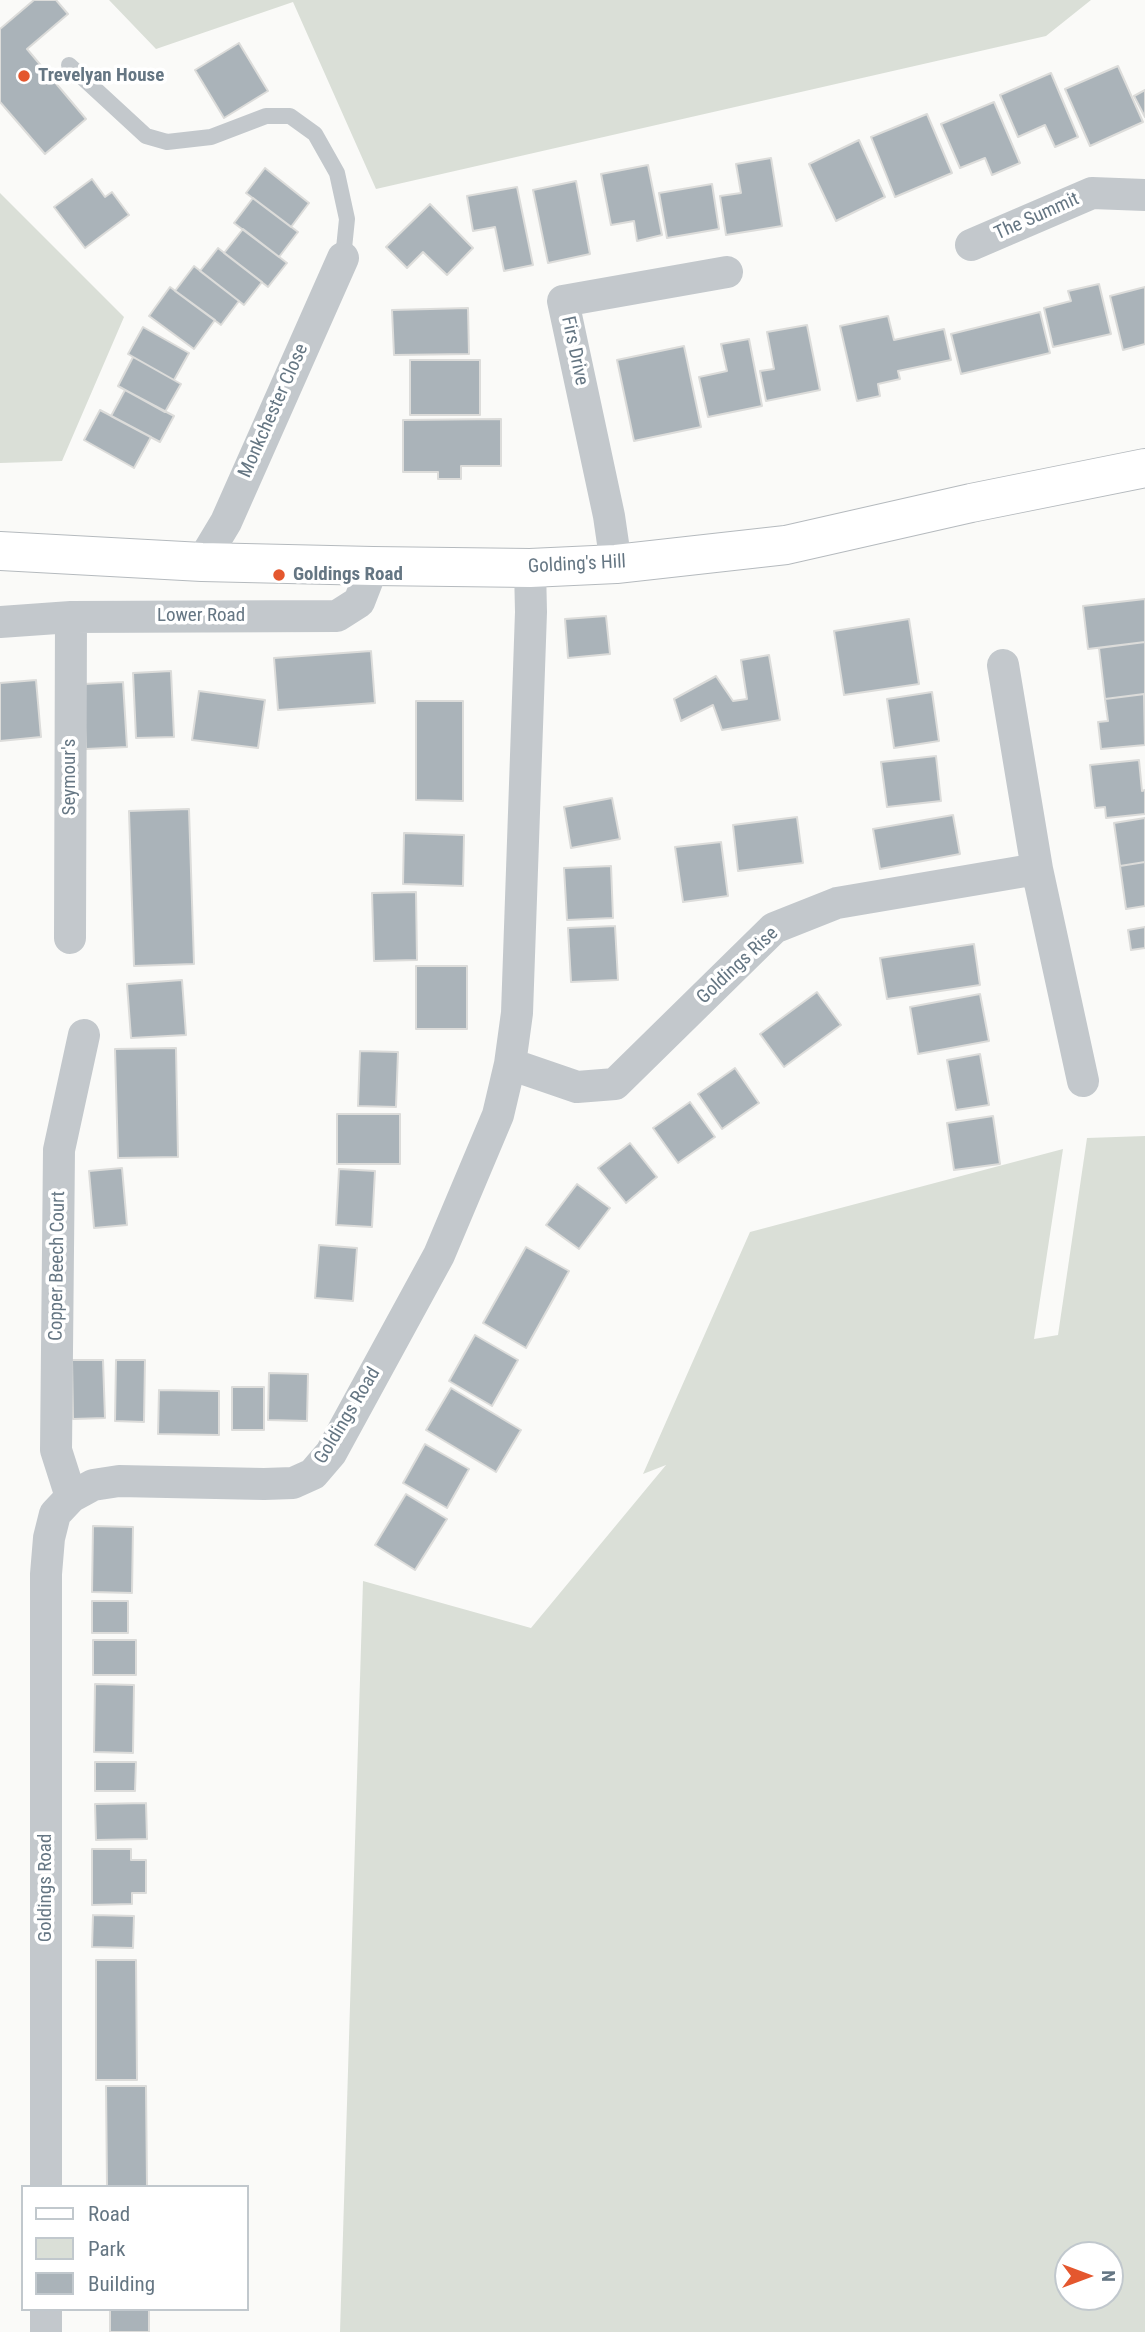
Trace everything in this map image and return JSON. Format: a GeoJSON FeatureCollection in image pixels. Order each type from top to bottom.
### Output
{"type":"FeatureCollection","features":[{"type":"Feature","properties":{"kind":"main road","name":"Golding's Hill"},"geometry":{"type":"LineString","coordinates":[[0,551],[202,562],[373,566],[530,568],[616,564],[786,545],[971,503],[1145,468]]}},
{"type":"Feature","properties":{"kind":"street","name":"The Summit"},"geometry":{"type":"LineString","coordinates":[[971,245],[1092,192],[1145,195]]}},
{"type":"Feature","properties":{"kind":"street","name":"Monkchester Close"},"geometry":{"type":"LineString","coordinates":[[202,562],[226,522],[343,258]]}},
{"type":"Feature","properties":{"kind":"street","name":"Firs Drive"},"geometry":{"type":"LineString","coordinates":[[616,564],[609,516],[563,301],[727,272]]}},
{"type":"Feature","properties":{"kind":"street","name":"Lower Road"},"geometry":{"type":"LineString","coordinates":[[0,622],[71,617],[337,616],[359,602],[373,566]]}},
{"type":"Feature","properties":{"kind":"street","name":"Goldings Road"},"geometry":{"type":"LineString","coordinates":[[46,2185],[46,1574],[49,1538],[55,1514],[71,1497],[93,1485],[119,1481],[293,1483],[313,1474],[331,1452],[439,1255],[498,1115],[510,1064],[517,1013],[531,612],[530,568]]}},
{"type":"Feature","properties":{"kind":"street","name":"Seymour's"},"geometry":{"type":"LineString","coordinates":[[70,938],[71,617]]}},
{"type":"Feature","properties":{"kind":"street"},"geometry":{"type":"LineString","coordinates":[[1003,665],[1037,869],[1083,1081]]}},
{"type":"Feature","properties":{"kind":"street","name":"Goldings Rise"},"geometry":{"type":"LineString","coordinates":[[510,1064],[577,1087],[615,1084],[774,929],[837,903],[1037,869]]}},
{"type":"Feature","properties":{"kind":"street","name":"Copper Beech Court"},"geometry":{"type":"LineString","coordinates":[[71,1497],[56,1450],[59,1150],[84,1035]]}},
{"type":"Feature","properties":{"kind":"street"},"geometry":{"type":"LineString","coordinates":[[46,2311],[46,2332]]}},
{"type":"Feature","properties":{"kind":"lane"},"geometry":{"type":"LineString","coordinates":[[69,65],[146,136],[167,142],[211,137],[266,116],[290,116],[315,134],[337,173],[347,219],[343,258]]}},
{"type":"Feature","properties":{"kind":"green space"},"geometry":{"type":"Polygon","coordinates":[[[109,0],[1091,0],[1046,36],[376,189],[293,2],[156,49],[109,0]]]}},
{"type":"Feature","properties":{"kind":"green space"},"geometry":{"type":"Polygon","coordinates":[[[0,193],[124,317],[62,461],[0,463],[0,193]]]}},
{"type":"Feature","properties":{"kind":"green space"},"geometry":{"type":"Polygon","coordinates":[[[1145,1136],[1145,2332],[340,2332],[363,1581],[531,1628],[666,1465],[643,1474],[750,1232],[1063,1149],[1034,1339],[1058,1335],[1087,1138],[1145,1136]]]}},
{"type":"Feature","properties":{"kind":"building","name":"Trevelyan House"},"geometry":{"type":"Polygon","coordinates":[[[34,0],[56,0],[68,14],[27,49],[86,119],[45,154],[0,102],[0,29],[34,0]]]}},
{"type":"Feature","properties":{"kind":"building"},"geometry":{"type":"Polygon","coordinates":[[[239,43],[268,91],[224,118],[195,70],[239,43]]]}},
{"type":"Feature","properties":{"kind":"building"},"geometry":{"type":"Polygon","coordinates":[[[1118,66],[1143,122],[1090,146],[1065,89],[1118,66]]]}},
{"type":"Feature","properties":{"kind":"building"},"geometry":{"type":"Polygon","coordinates":[[[1051,73],[1078,137],[1055,147],[1045,125],[1018,137],[1000,95],[1051,73]]]}},
{"type":"Feature","properties":{"kind":"building"},"geometry":{"type":"Polygon","coordinates":[[[1145,90],[1145,117],[1134,96],[1145,90]]]}},
{"type":"Feature","properties":{"kind":"building"},"geometry":{"type":"Polygon","coordinates":[[[994,102],[1020,163],[992,175],[985,158],[960,168],[941,124],[994,102]]]}},
{"type":"Feature","properties":{"kind":"building"},"geometry":{"type":"Polygon","coordinates":[[[927,114],[952,173],[895,197],[871,137],[927,114]]]}},
{"type":"Feature","properties":{"kind":"building"},"geometry":{"type":"Polygon","coordinates":[[[859,140],[885,197],[836,221],[809,164],[859,140]]]}},
{"type":"Feature","properties":{"kind":"building"},"geometry":{"type":"Polygon","coordinates":[[[771,158],[782,226],[726,235],[720,196],[741,193],[736,164],[771,158]]]}},
{"type":"Feature","properties":{"kind":"building"},"geometry":{"type":"Polygon","coordinates":[[[648,165],[662,235],[637,241],[634,221],[611,225],[601,174],[648,165]]]}},
{"type":"Feature","properties":{"kind":"building"},"geometry":{"type":"Polygon","coordinates":[[[265,168],[309,203],[291,227],[246,193],[265,168]]]}},
{"type":"Feature","properties":{"kind":"building"},"geometry":{"type":"Polygon","coordinates":[[[92,179],[105,197],[112,192],[129,215],[85,248],[54,207],[92,179]]]}},
{"type":"Feature","properties":{"kind":"building"},"geometry":{"type":"Polygon","coordinates":[[[576,181],[590,254],[548,263],[533,190],[576,181]]]}},
{"type":"Feature","properties":{"kind":"building"},"geometry":{"type":"Polygon","coordinates":[[[712,184],[719,229],[667,238],[659,193],[712,184]]]}},
{"type":"Feature","properties":{"kind":"building"},"geometry":{"type":"Polygon","coordinates":[[[517,187],[533,265],[504,271],[495,227],[473,231],[467,196],[517,187]]]}},
{"type":"Feature","properties":{"kind":"building"},"geometry":{"type":"Polygon","coordinates":[[[253,198],[298,232],[279,257],[234,223],[253,198]]]}},
{"type":"Feature","properties":{"kind":"building"},"geometry":{"type":"Polygon","coordinates":[[[430,204],[473,248],[447,275],[423,252],[407,268],[386,247],[430,204]]]}},
{"type":"Feature","properties":{"kind":"building"},"geometry":{"type":"Polygon","coordinates":[[[243,229],[287,263],[268,287],[224,253],[243,229]]]}},
{"type":"Feature","properties":{"kind":"building"},"geometry":{"type":"Polygon","coordinates":[[[218,248],[262,282],[244,305],[200,271],[218,248]]]}},
{"type":"Feature","properties":{"kind":"building"},"geometry":{"type":"Polygon","coordinates":[[[194,266],[239,301],[221,325],[175,291],[194,266]]]}},
{"type":"Feature","properties":{"kind":"building"},"geometry":{"type":"Polygon","coordinates":[[[1099,284],[1111,334],[1053,347],[1044,308],[1071,301],[1068,291],[1099,284]]]}},
{"type":"Feature","properties":{"kind":"building"},"geometry":{"type":"Polygon","coordinates":[[[170,287],[215,320],[194,349],[149,316],[170,287]]]}},
{"type":"Feature","properties":{"kind":"building"},"geometry":{"type":"Polygon","coordinates":[[[1145,287],[1145,344],[1123,350],[1110,296],[1145,287]]]}},
{"type":"Feature","properties":{"kind":"building"},"geometry":{"type":"Polygon","coordinates":[[[468,308],[469,354],[394,355],[392,310],[468,308]]]}},
{"type":"Feature","properties":{"kind":"building"},"geometry":{"type":"Polygon","coordinates":[[[1040,312],[1050,353],[961,374],[951,334],[1040,312]]]}},
{"type":"Feature","properties":{"kind":"building"},"geometry":{"type":"Polygon","coordinates":[[[888,316],[894,340],[944,329],[951,360],[898,371],[900,379],[878,384],[880,396],[857,401],[840,326],[888,316]]]}},
{"type":"Feature","properties":{"kind":"building"},"geometry":{"type":"Polygon","coordinates":[[[807,325],[820,390],[766,401],[760,371],[774,369],[767,332],[807,325]]]}},
{"type":"Feature","properties":{"kind":"building"},"geometry":{"type":"Polygon","coordinates":[[[143,327],[189,353],[174,380],[128,354],[143,327]]]}},
{"type":"Feature","properties":{"kind":"building"},"geometry":{"type":"Polygon","coordinates":[[[749,339],[762,406],[708,417],[699,377],[727,371],[721,344],[749,339]]]}},
{"type":"Feature","properties":{"kind":"building"},"geometry":{"type":"Polygon","coordinates":[[[684,346],[701,427],[634,441],[617,360],[684,346]]]}},
{"type":"Feature","properties":{"kind":"building"},"geometry":{"type":"Polygon","coordinates":[[[133,357],[181,384],[165,412],[118,386],[133,357]]]}},
{"type":"Feature","properties":{"kind":"building"},"geometry":{"type":"Polygon","coordinates":[[[410,360],[480,360],[480,415],[410,415],[410,360]]]}},
{"type":"Feature","properties":{"kind":"building"},"geometry":{"type":"Polygon","coordinates":[[[125,390],[174,416],[160,442],[111,416],[125,390]]]}},
{"type":"Feature","properties":{"kind":"building"},"geometry":{"type":"Polygon","coordinates":[[[100,410],[151,437],[134,468],[84,440],[100,410]]]}},
{"type":"Feature","properties":{"kind":"building"},"geometry":{"type":"Polygon","coordinates":[[[501,419],[501,466],[461,466],[461,479],[438,479],[438,472],[403,472],[403,420],[501,419]]]}},
{"type":"Feature","properties":{"kind":"building"},"geometry":{"type":"Polygon","coordinates":[[[1145,599],[1145,642],[1088,649],[1083,606],[1145,599]]]}},
{"type":"Feature","properties":{"kind":"building"},"geometry":{"type":"Polygon","coordinates":[[[606,616],[610,654],[568,658],[565,619],[606,616]]]}},
{"type":"Feature","properties":{"kind":"building"},"geometry":{"type":"Polygon","coordinates":[[[909,619],[919,684],[844,695],[834,631],[909,619]]]}},
{"type":"Feature","properties":{"kind":"building"},"geometry":{"type":"Polygon","coordinates":[[[1145,642],[1145,694],[1105,699],[1099,648],[1145,642]]]}},
{"type":"Feature","properties":{"kind":"building"},"geometry":{"type":"Polygon","coordinates":[[[371,651],[375,703],[278,710],[274,658],[371,651]]]}},
{"type":"Feature","properties":{"kind":"building"},"geometry":{"type":"Polygon","coordinates":[[[769,655],[780,720],[722,730],[713,705],[681,721],[674,699],[716,676],[733,701],[747,699],[741,660],[769,655]]]}},
{"type":"Feature","properties":{"kind":"building"},"geometry":{"type":"Polygon","coordinates":[[[171,671],[174,737],[136,738],[133,673],[171,671]]]}},
{"type":"Feature","properties":{"kind":"building"},"geometry":{"type":"Polygon","coordinates":[[[36,680],[41,737],[0,741],[0,683],[36,680]]]}},
{"type":"Feature","properties":{"kind":"building"},"geometry":{"type":"Polygon","coordinates":[[[123,682],[127,747],[86,749],[83,684],[123,682]]]}},
{"type":"Feature","properties":{"kind":"building"},"geometry":{"type":"Polygon","coordinates":[[[199,691],[265,700],[258,748],[192,740],[199,691]]]}},
{"type":"Feature","properties":{"kind":"building"},"geometry":{"type":"Polygon","coordinates":[[[932,692],[939,741],[894,748],[887,699],[932,692]]]}},
{"type":"Feature","properties":{"kind":"building"},"geometry":{"type":"Polygon","coordinates":[[[1144,694],[1145,745],[1101,749],[1098,722],[1108,721],[1105,699],[1144,694]]]}},
{"type":"Feature","properties":{"kind":"building"},"geometry":{"type":"Polygon","coordinates":[[[416,701],[463,701],[463,801],[416,800],[416,701]]]}},
{"type":"Feature","properties":{"kind":"building"},"geometry":{"type":"Polygon","coordinates":[[[936,756],[941,801],[887,807],[881,762],[936,756]]]}},
{"type":"Feature","properties":{"kind":"building"},"geometry":{"type":"Polygon","coordinates":[[[1139,760],[1142,791],[1145,790],[1145,814],[1106,818],[1105,807],[1095,808],[1090,765],[1139,760]]]}},
{"type":"Feature","properties":{"kind":"building"},"geometry":{"type":"Polygon","coordinates":[[[612,798],[620,839],[571,848],[564,807],[612,798]]]}},
{"type":"Feature","properties":{"kind":"building"},"geometry":{"type":"Polygon","coordinates":[[[189,809],[194,964],[134,966],[129,811],[189,809]]]}},
{"type":"Feature","properties":{"kind":"building"},"geometry":{"type":"Polygon","coordinates":[[[953,815],[960,854],[880,869],[873,829],[953,815]]]}},
{"type":"Feature","properties":{"kind":"building"},"geometry":{"type":"Polygon","coordinates":[[[797,817],[803,863],[738,871],[733,825],[797,817]]]}},
{"type":"Feature","properties":{"kind":"building"},"geometry":{"type":"Polygon","coordinates":[[[1145,818],[1145,862],[1120,866],[1114,823],[1145,818]]]}},
{"type":"Feature","properties":{"kind":"building"},"geometry":{"type":"Polygon","coordinates":[[[404,833],[464,835],[463,886],[403,884],[404,833]]]}},
{"type":"Feature","properties":{"kind":"building"},"geometry":{"type":"Polygon","coordinates":[[[721,842],[728,896],[683,902],[675,847],[721,842]]]}},
{"type":"Feature","properties":{"kind":"building"},"geometry":{"type":"Polygon","coordinates":[[[1145,862],[1145,906],[1126,909],[1120,866],[1145,862]]]}},
{"type":"Feature","properties":{"kind":"building"},"geometry":{"type":"Polygon","coordinates":[[[611,866],[613,918],[567,920],[564,868],[611,866]]]}},
{"type":"Feature","properties":{"kind":"building"},"geometry":{"type":"Polygon","coordinates":[[[416,892],[417,960],[374,961],[372,893],[416,892]]]}},
{"type":"Feature","properties":{"kind":"building"},"geometry":{"type":"Polygon","coordinates":[[[615,926],[618,980],[571,982],[568,928],[615,926]]]}},
{"type":"Feature","properties":{"kind":"building"},"geometry":{"type":"Polygon","coordinates":[[[1145,927],[1145,948],[1131,950],[1128,930],[1145,927]]]}},
{"type":"Feature","properties":{"kind":"building"},"geometry":{"type":"Polygon","coordinates":[[[974,944],[980,985],[887,999],[880,958],[974,944]]]}},
{"type":"Feature","properties":{"kind":"building"},"geometry":{"type":"Polygon","coordinates":[[[416,966],[467,966],[467,1029],[416,1029],[416,966]]]}},
{"type":"Feature","properties":{"kind":"building"},"geometry":{"type":"Polygon","coordinates":[[[182,980],[186,1035],[131,1038],[127,984],[182,980]]]}},
{"type":"Feature","properties":{"kind":"building"},"geometry":{"type":"Polygon","coordinates":[[[817,992],[841,1025],[784,1067],[760,1034],[817,992]]]}},
{"type":"Feature","properties":{"kind":"building"},"geometry":{"type":"Polygon","coordinates":[[[980,994],[989,1041],[918,1054],[910,1007],[980,994]]]}},
{"type":"Feature","properties":{"kind":"building"},"geometry":{"type":"Polygon","coordinates":[[[176,1048],[178,1157],[118,1158],[115,1049],[176,1048]]]}},
{"type":"Feature","properties":{"kind":"building"},"geometry":{"type":"Polygon","coordinates":[[[360,1051],[398,1052],[396,1107],[358,1106],[360,1051]]]}},
{"type":"Feature","properties":{"kind":"building"},"geometry":{"type":"Polygon","coordinates":[[[980,1054],[989,1105],[956,1110],[947,1060],[980,1054]]]}},
{"type":"Feature","properties":{"kind":"building"},"geometry":{"type":"Polygon","coordinates":[[[735,1068],[759,1103],[722,1129],[698,1094],[735,1068]]]}},
{"type":"Feature","properties":{"kind":"building"},"geometry":{"type":"Polygon","coordinates":[[[690,1102],[715,1137],[678,1163],[653,1128],[690,1102]]]}},
{"type":"Feature","properties":{"kind":"building"},"geometry":{"type":"Polygon","coordinates":[[[337,1114],[400,1114],[400,1164],[337,1164],[337,1114]]]}},
{"type":"Feature","properties":{"kind":"building"},"geometry":{"type":"Polygon","coordinates":[[[993,1116],[1000,1164],[954,1170],[947,1123],[993,1116]]]}},
{"type":"Feature","properties":{"kind":"building"},"geometry":{"type":"Polygon","coordinates":[[[630,1143],[657,1177],[626,1203],[598,1168],[630,1143]]]}},
{"type":"Feature","properties":{"kind":"building"},"geometry":{"type":"Polygon","coordinates":[[[122,1168],[127,1225],[94,1228],[89,1171],[122,1168]]]}},
{"type":"Feature","properties":{"kind":"building"},"geometry":{"type":"Polygon","coordinates":[[[339,1169],[375,1171],[372,1227],[336,1225],[339,1169]]]}},
{"type":"Feature","properties":{"kind":"building"},"geometry":{"type":"Polygon","coordinates":[[[577,1184],[610,1208],[579,1249],[546,1225],[577,1184]]]}},
{"type":"Feature","properties":{"kind":"building"},"geometry":{"type":"Polygon","coordinates":[[[319,1245],[357,1248],[353,1301],[315,1298],[319,1245]]]}},
{"type":"Feature","properties":{"kind":"building"},"geometry":{"type":"Polygon","coordinates":[[[526,1247],[569,1271],[526,1348],[483,1323],[526,1247]]]}},
{"type":"Feature","properties":{"kind":"building"},"geometry":{"type":"Polygon","coordinates":[[[475,1335],[518,1360],[492,1406],[449,1381],[475,1335]]]}},
{"type":"Feature","properties":{"kind":"building"},"geometry":{"type":"Polygon","coordinates":[[[72,1360],[103,1360],[105,1418],[73,1419],[72,1360]]]}},
{"type":"Feature","properties":{"kind":"building"},"geometry":{"type":"Polygon","coordinates":[[[116,1360],[145,1360],[144,1422],[115,1421],[116,1360]]]}},
{"type":"Feature","properties":{"kind":"building"},"geometry":{"type":"Polygon","coordinates":[[[269,1373],[308,1374],[307,1421],[268,1420],[269,1373]]]}},
{"type":"Feature","properties":{"kind":"building"},"geometry":{"type":"Polygon","coordinates":[[[232,1387],[264,1387],[264,1430],[232,1430],[232,1387]]]}},
{"type":"Feature","properties":{"kind":"building"},"geometry":{"type":"Polygon","coordinates":[[[451,1388],[521,1430],[496,1472],[426,1430],[451,1388]]]}},
{"type":"Feature","properties":{"kind":"building"},"geometry":{"type":"Polygon","coordinates":[[[159,1390],[219,1391],[219,1435],[158,1434],[159,1390]]]}},
{"type":"Feature","properties":{"kind":"building"},"geometry":{"type":"Polygon","coordinates":[[[425,1444],[469,1469],[447,1508],[403,1483],[425,1444]]]}},
{"type":"Feature","properties":{"kind":"building"},"geometry":{"type":"Polygon","coordinates":[[[406,1494],[447,1519],[415,1570],[375,1545],[406,1494]]]}},
{"type":"Feature","properties":{"kind":"building"},"geometry":{"type":"Polygon","coordinates":[[[93,1526],[133,1527],[132,1593],[92,1592],[93,1526]]]}},
{"type":"Feature","properties":{"kind":"building"},"geometry":{"type":"Polygon","coordinates":[[[92,1601],[128,1601],[128,1633],[92,1633],[92,1601]]]}},
{"type":"Feature","properties":{"kind":"building"},"geometry":{"type":"Polygon","coordinates":[[[93,1640],[136,1640],[136,1675],[93,1675],[93,1640]]]}},
{"type":"Feature","properties":{"kind":"building"},"geometry":{"type":"Polygon","coordinates":[[[95,1684],[134,1685],[133,1753],[94,1752],[95,1684]]]}},
{"type":"Feature","properties":{"kind":"building"},"geometry":{"type":"Polygon","coordinates":[[[95,1762],[136,1762],[135,1791],[95,1791],[95,1762]]]}},
{"type":"Feature","properties":{"kind":"building"},"geometry":{"type":"Polygon","coordinates":[[[146,1803],[147,1839],[96,1840],[95,1804],[146,1803]]]}},
{"type":"Feature","properties":{"kind":"building"},"geometry":{"type":"Polygon","coordinates":[[[92,1849],[131,1849],[131,1860],[146,1860],[146,1893],[132,1893],[132,1904],[92,1905],[92,1849]]]}},
{"type":"Feature","properties":{"kind":"building"},"geometry":{"type":"Polygon","coordinates":[[[93,1915],[134,1916],[133,1948],[92,1947],[93,1915]]]}},
{"type":"Feature","properties":{"kind":"building"},"geometry":{"type":"Polygon","coordinates":[[[96,1960],[136,1960],[137,2080],[96,2080],[96,1960]]]}},
{"type":"Feature","properties":{"kind":"building"},"geometry":{"type":"Polygon","coordinates":[[[106,2086],[146,2086],[147,2185],[107,2185],[106,2086]]]}},
{"type":"Feature","properties":{"kind":"building"},"geometry":{"type":"Polygon","coordinates":[[[110,2311],[149,2311],[149,2332],[110,2332],[110,2311]]]}},
{"type":"Feature","properties":{"kind":"place","name":"Trevelyan House"},"geometry":{"type":"Point","coordinates":[24,76]}},
{"type":"Feature","properties":{"kind":"place","name":"Goldings Road"},"geometry":{"type":"Point","coordinates":[279,575]}}]}
